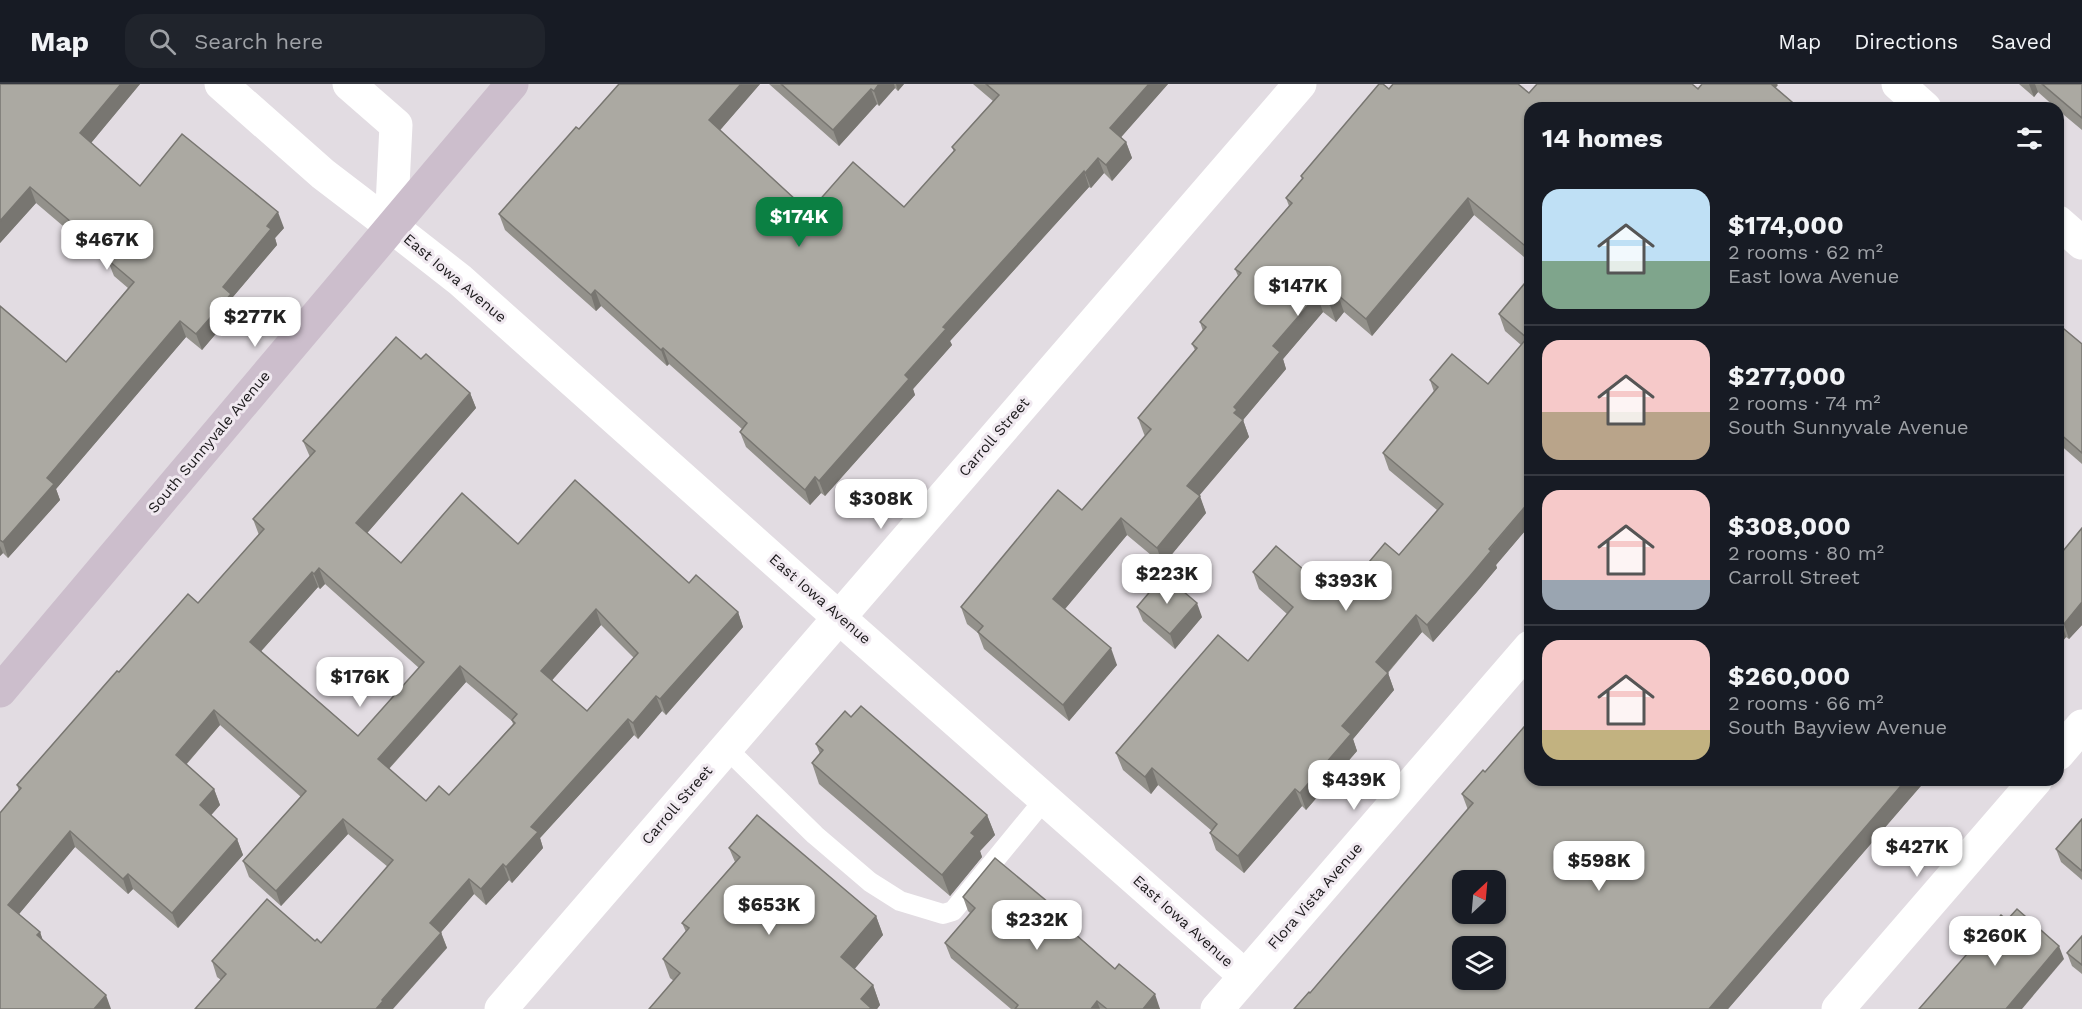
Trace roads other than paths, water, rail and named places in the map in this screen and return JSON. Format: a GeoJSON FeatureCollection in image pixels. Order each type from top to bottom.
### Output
{"type":"FeatureCollection","features":[{"type":"Feature","properties":{"kind":"main road","name":"South Sunnyvale Avenue"},"geometry":{"type":"LineString","coordinates":[[0,691],[512,84]]}},
{"type":"Feature","properties":{"kind":"street","name":"East Iowa Avenue"},"geometry":{"type":"LineString","coordinates":[[221,84],[323,174],[460,279],[1245,976]]}},
{"type":"Feature","properties":{"kind":"street","name":"East Iowa Avenue"},"geometry":{"type":"LineString","coordinates":[[349,84],[396,125],[391,226]]}},
{"type":"Feature","properties":{"kind":"street","name":"Carroll Street"},"geometry":{"type":"LineString","coordinates":[[501,1009],[1300,84]]}},
{"type":"Feature","properties":{"kind":"street"},"geometry":{"type":"LineString","coordinates":[[1898,84],[1918,102]]}},
{"type":"Feature","properties":{"kind":"street"},"geometry":{"type":"LineString","coordinates":[[2064,227],[2082,243]]}},
{"type":"Feature","properties":{"kind":"street","name":"Flora Vista Avenue"},"geometry":{"type":"LineString","coordinates":[[1217,1009],[1524,654]]}},
{"type":"Feature","properties":{"kind":"street"},"geometry":{"type":"LineString","coordinates":[[2064,747],[2082,726]]}},
{"type":"Feature","properties":{"kind":"street"},"geometry":{"type":"LineString","coordinates":[[1838,1009],[2031,786]]}},
{"type":"Feature","properties":{"kind":"lane"},"geometry":{"type":"LineString","coordinates":[[726,748],[816,835],[870,882],[900,901],[943,914],[953,911],[1046,799]]}}]}
